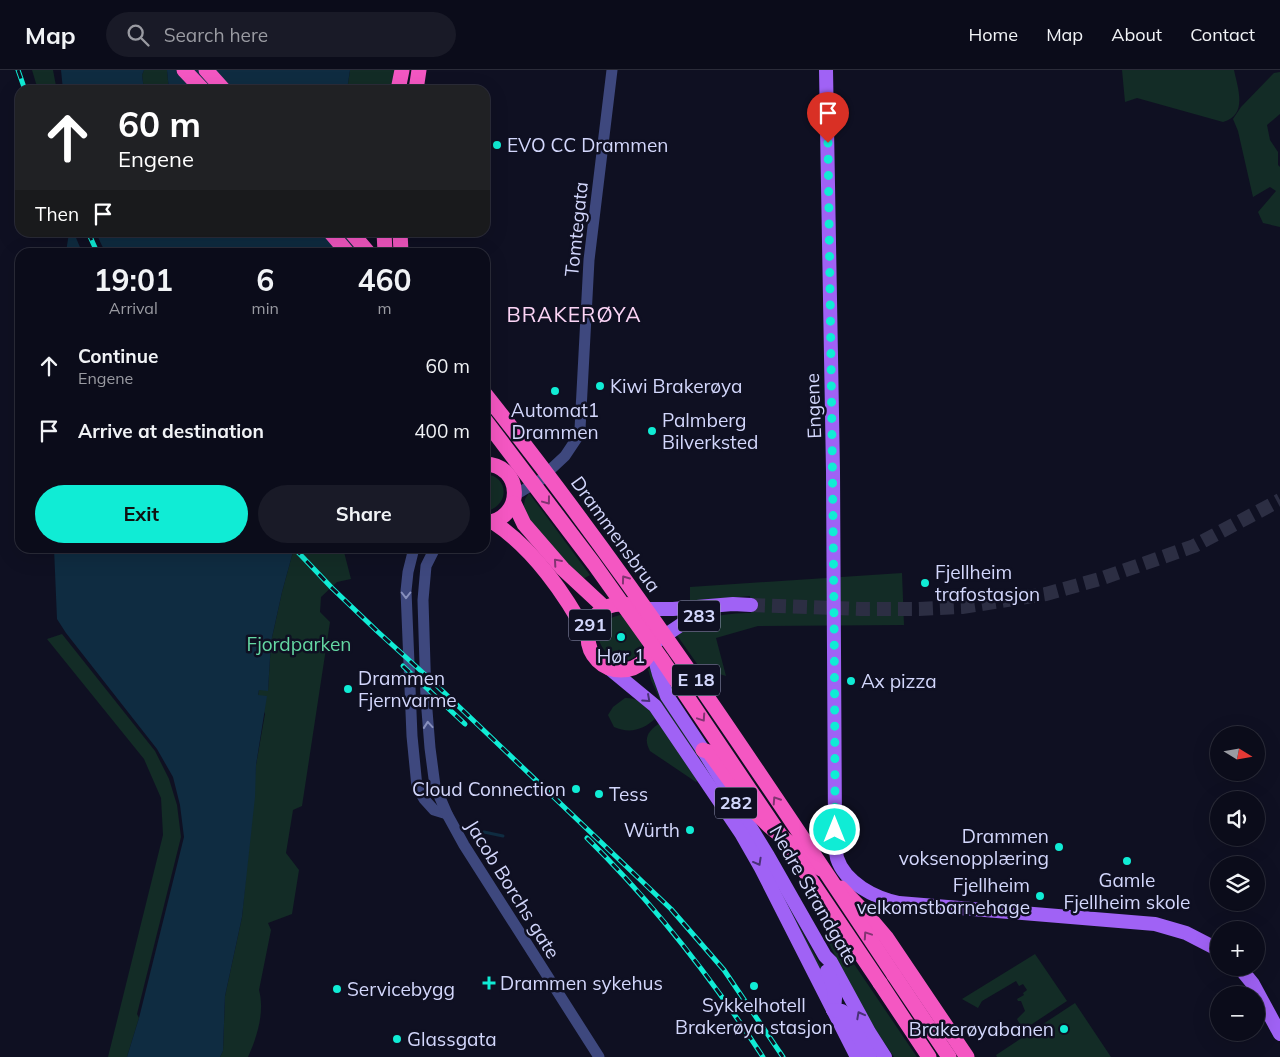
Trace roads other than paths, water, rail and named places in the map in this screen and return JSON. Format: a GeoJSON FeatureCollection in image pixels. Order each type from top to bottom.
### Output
{"type":"FeatureCollection","features":[{"type":"Feature","properties":{"kind":"highway"},"geometry":{"type":"LineString","coordinates":[[184,70],[198,85]]}},
{"type":"Feature","properties":{"kind":"highway"},"geometry":{"type":"LineString","coordinates":[[206,70],[220,85]]}},
{"type":"Feature","properties":{"kind":"highway"},"geometry":{"type":"LineString","coordinates":[[399,85],[402,70]]}},
{"type":"Feature","properties":{"kind":"highway"},"geometry":{"type":"LineString","coordinates":[[417,85],[420,70]]}},
{"type":"Feature","properties":{"kind":"highway"},"geometry":{"type":"LineString","coordinates":[[334,237],[344,248]]}},
{"type":"Feature","properties":{"kind":"highway"},"geometry":{"type":"LineString","coordinates":[[355,237],[365,248]]}},
{"type":"Feature","properties":{"kind":"highway","name":"Drammensbrua"},"geometry":{"type":"LineString","coordinates":[[490,400],[565,498],[646,609],[758,771],[949,1057]]}},
{"type":"Feature","properties":{"kind":"highway","name":"Drammensbrua"},"geometry":{"type":"LineString","coordinates":[[490,427],[661,658],[929,1057]]}},
{"type":"Feature","properties":{"kind":"highway"},"geometry":{"type":"LineString","coordinates":[[490,465],[496,466],[508,475]]}},
{"type":"Feature","properties":{"kind":"highway","name":"291"},"geometry":{"type":"LineString","coordinates":[[508,475],[514,486],[514,499],[524,524],[563,569],[605,608]]}},
{"type":"Feature","properties":{"kind":"highway","name":"291"},"geometry":{"type":"LineString","coordinates":[[490,523],[506,515],[514,499]]}},
{"type":"Feature","properties":{"kind":"highway","name":"291"},"geometry":{"type":"LineString","coordinates":[[490,524],[513,536],[559,588],[588,636]]}},
{"type":"Feature","properties":{"kind":"highway","name":"291"},"geometry":{"type":"LineString","coordinates":[[621,604],[639,609],[651,624],[654,636],[653,646],[645,660],[634,668],[622,670],[609,668],[599,662],[594,657],[588,644],[588,636],[591,623],[599,612],[605,608],[621,604]]}},
{"type":"Feature","properties":{"kind":"highway","name":"E 18"},"geometry":{"type":"LineString","coordinates":[[703,750],[709,752],[748,805],[769,826],[819,866],[869,917],[886,937],[967,1057]]}},
{"type":"Feature","properties":{"kind":"main road","name":"Engene"},"geometry":{"type":"LineString","coordinates":[[826,70],[833,471],[836,849],[838,859],[846,874],[866,890],[885,900],[910,905],[1145,922],[1172,928],[1210,945]]}},
{"type":"Feature","properties":{"kind":"main road","name":"283"},"geometry":{"type":"LineString","coordinates":[[639,609],[673,610],[733,604],[751,605],[701,615],[682,624],[653,646]]}},
{"type":"Feature","properties":{"kind":"main road","name":"Nedre Strandgate"},"geometry":{"type":"LineString","coordinates":[[653,646],[658,674],[667,696],[703,750],[768,856],[885,1057]]}},
{"type":"Feature","properties":{"kind":"main road","name":"Nedre Strandgate"},"geometry":{"type":"LineString","coordinates":[[609,668],[655,706],[741,833],[762,868],[857,1057]]}},
{"type":"Feature","properties":{"kind":"main road","name":"282"},"geometry":{"type":"LineString","coordinates":[[825,956],[825,964],[835,992],[836,1003],[833,1010]]}},
{"type":"Feature","properties":{"kind":"main road"},"geometry":{"type":"LineString","coordinates":[[1246,976],[1253,984],[1280,1034]]}},
{"type":"Feature","properties":{"kind":"main road"},"geometry":{"type":"LineString","coordinates":[[833,1010],[842,1011],[848,1016],[870,1057]]}},
{"type":"Feature","properties":{"kind":"street","name":"Tomtegata"},"geometry":{"type":"LineString","coordinates":[[514,499],[542,479],[565,456],[572,448],[580,429],[590,260],[612,70]]}},
{"type":"Feature","properties":{"kind":"street"},"geometry":{"type":"LineString","coordinates":[[508,475],[550,470]]}},
{"type":"Feature","properties":{"kind":"street","name":"Jacob Borchs gate"},"geometry":{"type":"LineString","coordinates":[[413,553],[406,591],[412,736],[417,787],[424,800],[434,810],[447,814]]}},
{"type":"Feature","properties":{"kind":"street","name":"Jacob Borchs gate"},"geometry":{"type":"LineString","coordinates":[[432,553],[426,566],[423,600],[426,698],[435,786],[447,814],[516,928],[599,1057]]}},
{"type":"Feature","properties":{"kind":"water"},"geometry":{"type":"Polygon","coordinates":[[[61,70],[144,70],[142,75],[143,85],[62,85],[61,70]]]}},
{"type":"Feature","properties":{"kind":"water"},"geometry":{"type":"Polygon","coordinates":[[[167,70],[350,70],[348,85],[168,85],[167,70]]]}},
{"type":"Feature","properties":{"kind":"water"},"geometry":{"type":"Polygon","coordinates":[[[68,237],[360,237],[357,248],[67,248],[68,237]]]}},
{"type":"Feature","properties":{"kind":"water"},"geometry":{"type":"Polygon","coordinates":[[[54,553],[293,553],[271,642],[268,691],[259,690],[258,695],[267,696],[256,765],[255,797],[242,917],[225,996],[223,1051],[220,1057],[127,1057],[139,1018],[184,837],[180,805],[173,777],[157,749],[57,619],[54,553]]]}},
{"type":"Feature","properties":{"kind":"waterway"},"geometry":{"type":"LineString","coordinates":[[484,832],[503,836]]}},
{"type":"Feature","properties":{"kind":"tunnel"},"geometry":{"type":"LineString","coordinates":[[751,605],[919,609],[962,607],[1046,594],[1100,579],[1194,546],[1280,500]]}},
{"type":"Feature","properties":{"kind":"railway"},"geometry":{"type":"LineString","coordinates":[[18,70],[23,85]]}},
{"type":"Feature","properties":{"kind":"railway"},"geometry":{"type":"LineString","coordinates":[[90,237],[95,248]]}},
{"type":"Feature","properties":{"kind":"railway"},"geometry":{"type":"LineString","coordinates":[[299,553],[332,588],[671,909],[724,970],[783,1057]]}},
{"type":"Feature","properties":{"kind":"railway"},"geometry":{"type":"LineString","coordinates":[[403,666],[465,724]]}},
{"type":"Feature","properties":{"kind":"railway"},"geometry":{"type":"LineString","coordinates":[[587,838],[636,889],[681,943],[723,998],[763,1057]]}},
{"type":"Feature","properties":{"kind":"place","name":"EVO CC Drammen"},"geometry":{"type":"Point","coordinates":[497,145]}},
{"type":"Feature","properties":{"kind":"place","name":"Kiwi Brakerøya"},"geometry":{"type":"Point","coordinates":[600,386]}},
{"type":"Feature","properties":{"kind":"place","name":"Automat1 Drammen"},"geometry":{"type":"Point","coordinates":[555,391]}},
{"type":"Feature","properties":{"kind":"place","name":"Palmberg Bilverksted"},"geometry":{"type":"Point","coordinates":[652,431]}},
{"type":"Feature","properties":{"kind":"place","name":"Fjellheim trafostasjon"},"geometry":{"type":"Point","coordinates":[925,583]}},
{"type":"Feature","properties":{"kind":"place","name":"Hør 1"},"geometry":{"type":"Point","coordinates":[621,637]}},
{"type":"Feature","properties":{"kind":"place","name":"Ax pizza"},"geometry":{"type":"Point","coordinates":[851,681]}},
{"type":"Feature","properties":{"kind":"place","name":"Drammen Fjernvarme"},"geometry":{"type":"Point","coordinates":[348,689]}},
{"type":"Feature","properties":{"kind":"place","name":"Cloud Connection"},"geometry":{"type":"Point","coordinates":[576,789]}},
{"type":"Feature","properties":{"kind":"place","name":"Tess"},"geometry":{"type":"Point","coordinates":[599,794]}},
{"type":"Feature","properties":{"kind":"place","name":"Würth"},"geometry":{"type":"Point","coordinates":[690,830]}},
{"type":"Feature","properties":{"kind":"place","name":"Drammen voksenopplæring"},"geometry":{"type":"Point","coordinates":[1059,847]}},
{"type":"Feature","properties":{"kind":"place","name":"Gamle Fjellheim skole"},"geometry":{"type":"Point","coordinates":[1127,861]}},
{"type":"Feature","properties":{"kind":"place","name":"Fjellheim velkomstbarnehage"},"geometry":{"type":"Point","coordinates":[1040,896]}},
{"type":"Feature","properties":{"kind":"place","name":"Drammen sykehus"},"geometry":{"type":"Point","coordinates":[489,983]}},
{"type":"Feature","properties":{"kind":"place","name":"Sykkelhotell Brakerøya stasjon"},"geometry":{"type":"Point","coordinates":[754,986]}},
{"type":"Feature","properties":{"kind":"place","name":"Servicebygg"},"geometry":{"type":"Point","coordinates":[337,989]}},
{"type":"Feature","properties":{"kind":"place","name":"Brakerøyabanen"},"geometry":{"type":"Point","coordinates":[1064,1029]}},
{"type":"Feature","properties":{"kind":"place","name":"Glassgata"},"geometry":{"type":"Point","coordinates":[397,1039]}},
{"type":"Feature","properties":{"kind":"district","name":"BRAKERØYA"},"geometry":{"type":"Point","coordinates":[574,315]}},
{"type":"Feature","properties":{"kind":"park label","name":"Fjordparken"},"geometry":{"type":"Point","coordinates":[299,644]}}]}
